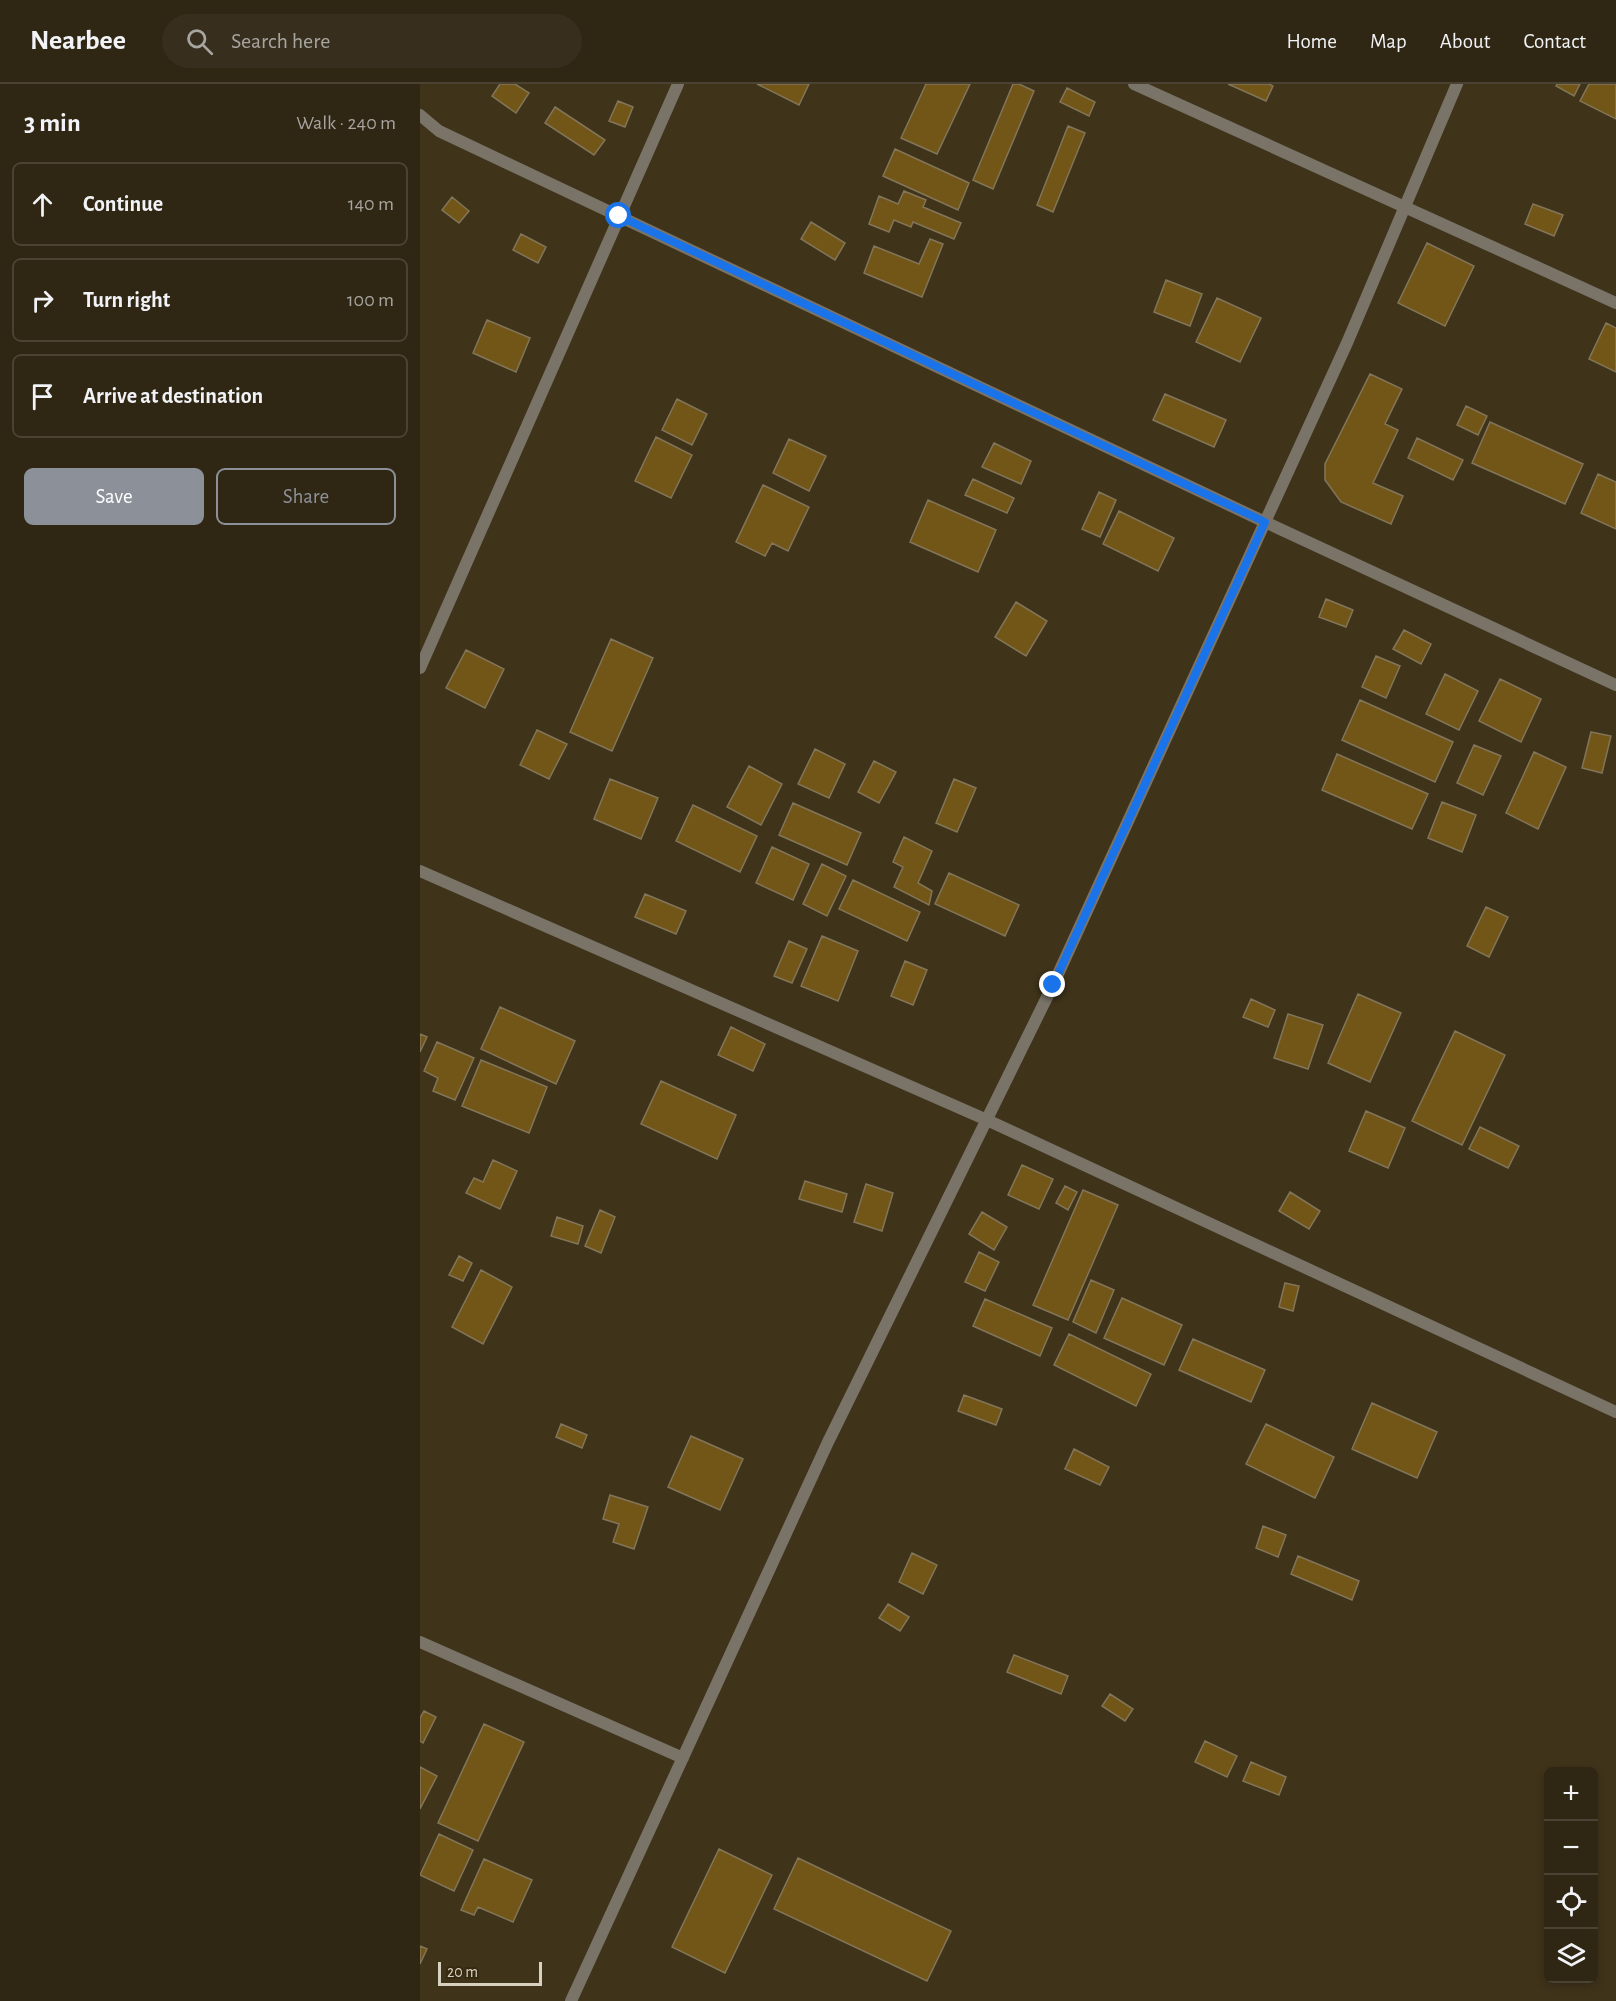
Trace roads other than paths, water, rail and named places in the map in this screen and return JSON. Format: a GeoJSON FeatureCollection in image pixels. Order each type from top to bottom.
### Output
{"type":"FeatureCollection","features":[{"type":"Feature","properties":{"kind":"street"},"geometry":{"type":"LineString","coordinates":[[420,668],[678,84]]}},
{"type":"Feature","properties":{"kind":"street"},"geometry":{"type":"LineString","coordinates":[[1134,84],[1616,303]]}},
{"type":"Feature","properties":{"kind":"street"},"geometry":{"type":"LineString","coordinates":[[571,2001],[828,1442],[1053,985],[1347,344],[1457,84]]}},
{"type":"Feature","properties":{"kind":"street"},"geometry":{"type":"LineString","coordinates":[[420,115],[439,131],[1265,522],[1616,685]]}},
{"type":"Feature","properties":{"kind":"street"},"geometry":{"type":"LineString","coordinates":[[420,871],[987,1120],[1616,1412]]}},
{"type":"Feature","properties":{"kind":"street"},"geometry":{"type":"LineString","coordinates":[[420,1642],[683,1758]]}}]}
